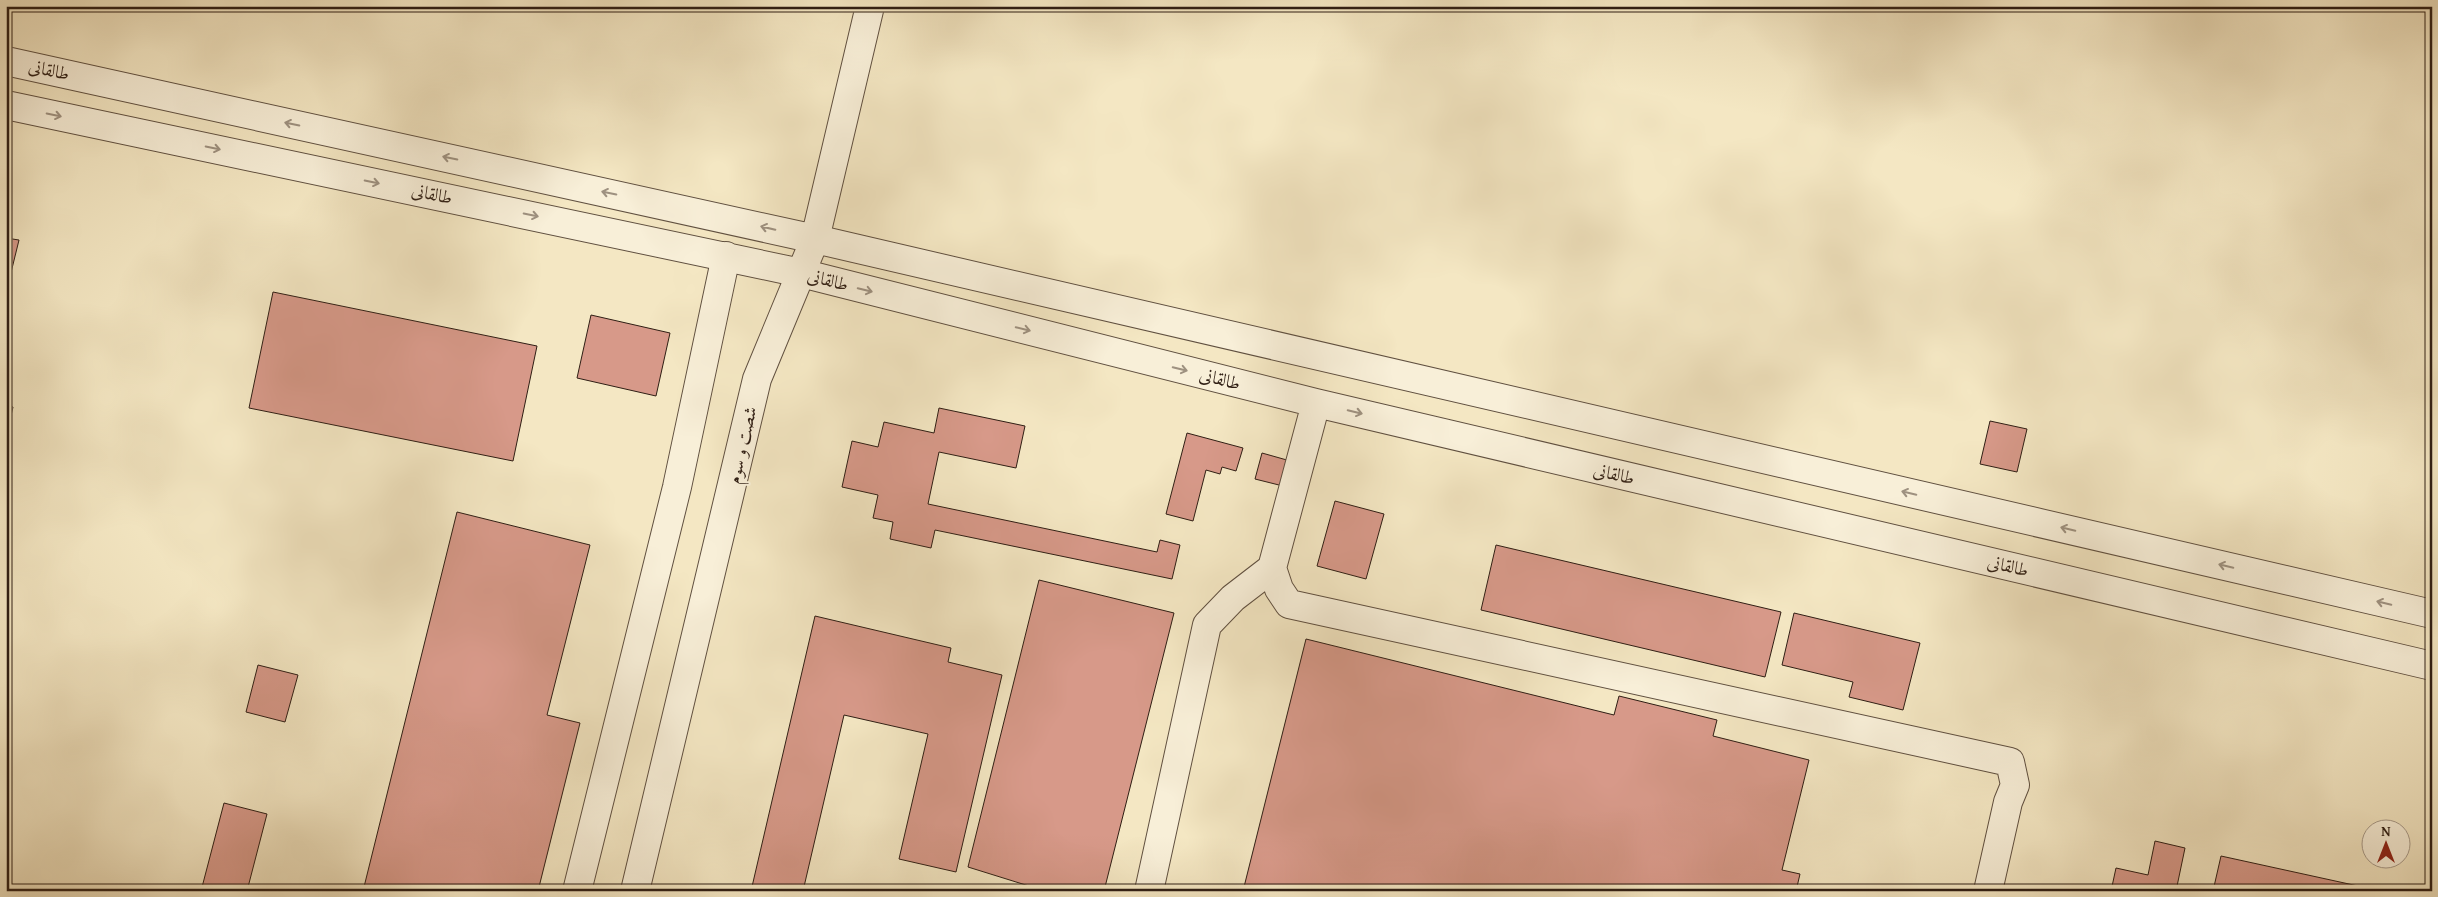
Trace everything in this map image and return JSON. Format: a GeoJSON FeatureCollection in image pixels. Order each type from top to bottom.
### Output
{"type":"FeatureCollection","features":[{"type":"Feature","properties":{"kind":"street","name":"شصت و سوم"},"geometry":{"type":"LineString","coordinates":[[635,891],[757,379],[815,239],[870,6]]}},
{"type":"Feature","properties":{"kind":"street","name":"طالقانی"},"geometry":{"type":"LineString","coordinates":[[6,61],[815,239],[2432,614]]}},
{"type":"Feature","properties":{"kind":"street","name":"طالقانی"},"geometry":{"type":"LineString","coordinates":[[6,105],[801,273],[1316,403],[2432,666]]}},
{"type":"Feature","properties":{"kind":"street"},"geometry":{"type":"LineString","coordinates":[[577,891],[677,487],[726,256]]}},
{"type":"Feature","properties":{"kind":"street"},"geometry":{"type":"LineString","coordinates":[[1316,403],[1272,568],[1279,589],[1288,604],[2010,762],[2015,785],[2008,802],[1988,891]]}},
{"type":"Feature","properties":{"kind":"street"},"geometry":{"type":"LineString","coordinates":[[1149,891],[1208,625],[1233,598],[1272,568]]}},
{"type":"Feature","properties":{"kind":"building"},"geometry":{"type":"Polygon","coordinates":[[[6,238],[19,240],[6,293],[6,238]]]}},
{"type":"Feature","properties":{"kind":"building"},"geometry":{"type":"Polygon","coordinates":[[[273,292],[537,346],[513,461],[249,408],[273,292]]]}},
{"type":"Feature","properties":{"kind":"building"},"geometry":{"type":"Polygon","coordinates":[[[591,315],[670,333],[656,396],[577,378],[591,315]]]}},
{"type":"Feature","properties":{"kind":"building"},"geometry":{"type":"Polygon","coordinates":[[[6,405],[13,407],[6,437],[6,405]]]}},
{"type":"Feature","properties":{"kind":"building"},"geometry":{"type":"Polygon","coordinates":[[[939,408],[1025,426],[1016,468],[939,452],[928,504],[1157,552],[1160,540],[1180,545],[1172,579],[935,530],[931,548],[890,539],[893,522],[873,518],[878,495],[842,487],[852,441],[878,447],[884,422],[934,433],[939,408]]]}},
{"type":"Feature","properties":{"kind":"building"},"geometry":{"type":"Polygon","coordinates":[[[1990,421],[2027,429],[2017,472],[1980,464],[1990,421]]]}},
{"type":"Feature","properties":{"kind":"building"},"geometry":{"type":"Polygon","coordinates":[[[1187,433],[1243,448],[1236,471],[1222,467],[1220,474],[1206,470],[1193,521],[1166,514],[1187,433]]]}},
{"type":"Feature","properties":{"kind":"building"},"geometry":{"type":"Polygon","coordinates":[[[1262,453],[1301,464],[1295,489],[1255,479],[1262,453]]]}},
{"type":"Feature","properties":{"kind":"building"},"geometry":{"type":"Polygon","coordinates":[[[1335,501],[1384,514],[1366,579],[1317,566],[1335,501]]]}},
{"type":"Feature","properties":{"kind":"building"},"geometry":{"type":"Polygon","coordinates":[[[457,512],[590,545],[547,715],[580,723],[538,891],[363,891],[457,512]]]}},
{"type":"Feature","properties":{"kind":"building"},"geometry":{"type":"Polygon","coordinates":[[[1496,545],[1781,612],[1765,677],[1481,610],[1496,545]]]}},
{"type":"Feature","properties":{"kind":"building"},"geometry":{"type":"Polygon","coordinates":[[[1039,580],[1174,613],[1104,891],[1045,891],[968,867],[1039,580]]]}},
{"type":"Feature","properties":{"kind":"building"},"geometry":{"type":"Polygon","coordinates":[[[1794,613],[1920,643],[1903,710],[1849,697],[1853,682],[1782,665],[1794,613]]]}},
{"type":"Feature","properties":{"kind":"building"},"geometry":{"type":"Polygon","coordinates":[[[815,616],[951,648],[948,662],[1002,675],[956,872],[899,859],[928,734],[844,715],[803,891],[751,891],[815,616]]]}},
{"type":"Feature","properties":{"kind":"building"},"geometry":{"type":"Polygon","coordinates":[[[1306,639],[1614,715],[1619,696],[1717,720],[1713,736],[1809,760],[1782,870],[1800,874],[1796,891],[1243,891],[1306,639]]]}},
{"type":"Feature","properties":{"kind":"building"},"geometry":{"type":"Polygon","coordinates":[[[258,665],[298,675],[285,722],[246,712],[258,665]]]}},
{"type":"Feature","properties":{"kind":"building"},"geometry":{"type":"Polygon","coordinates":[[[224,803],[267,814],[247,891],[201,891],[224,803]]]}},
{"type":"Feature","properties":{"kind":"building"},"geometry":{"type":"Polygon","coordinates":[[[2155,841],[2185,848],[2176,891],[2111,891],[2116,868],[2148,875],[2155,841]]]}},
{"type":"Feature","properties":{"kind":"building"},"geometry":{"type":"Polygon","coordinates":[[[2221,856],[2381,891],[2213,891],[2221,856]]]}}]}
